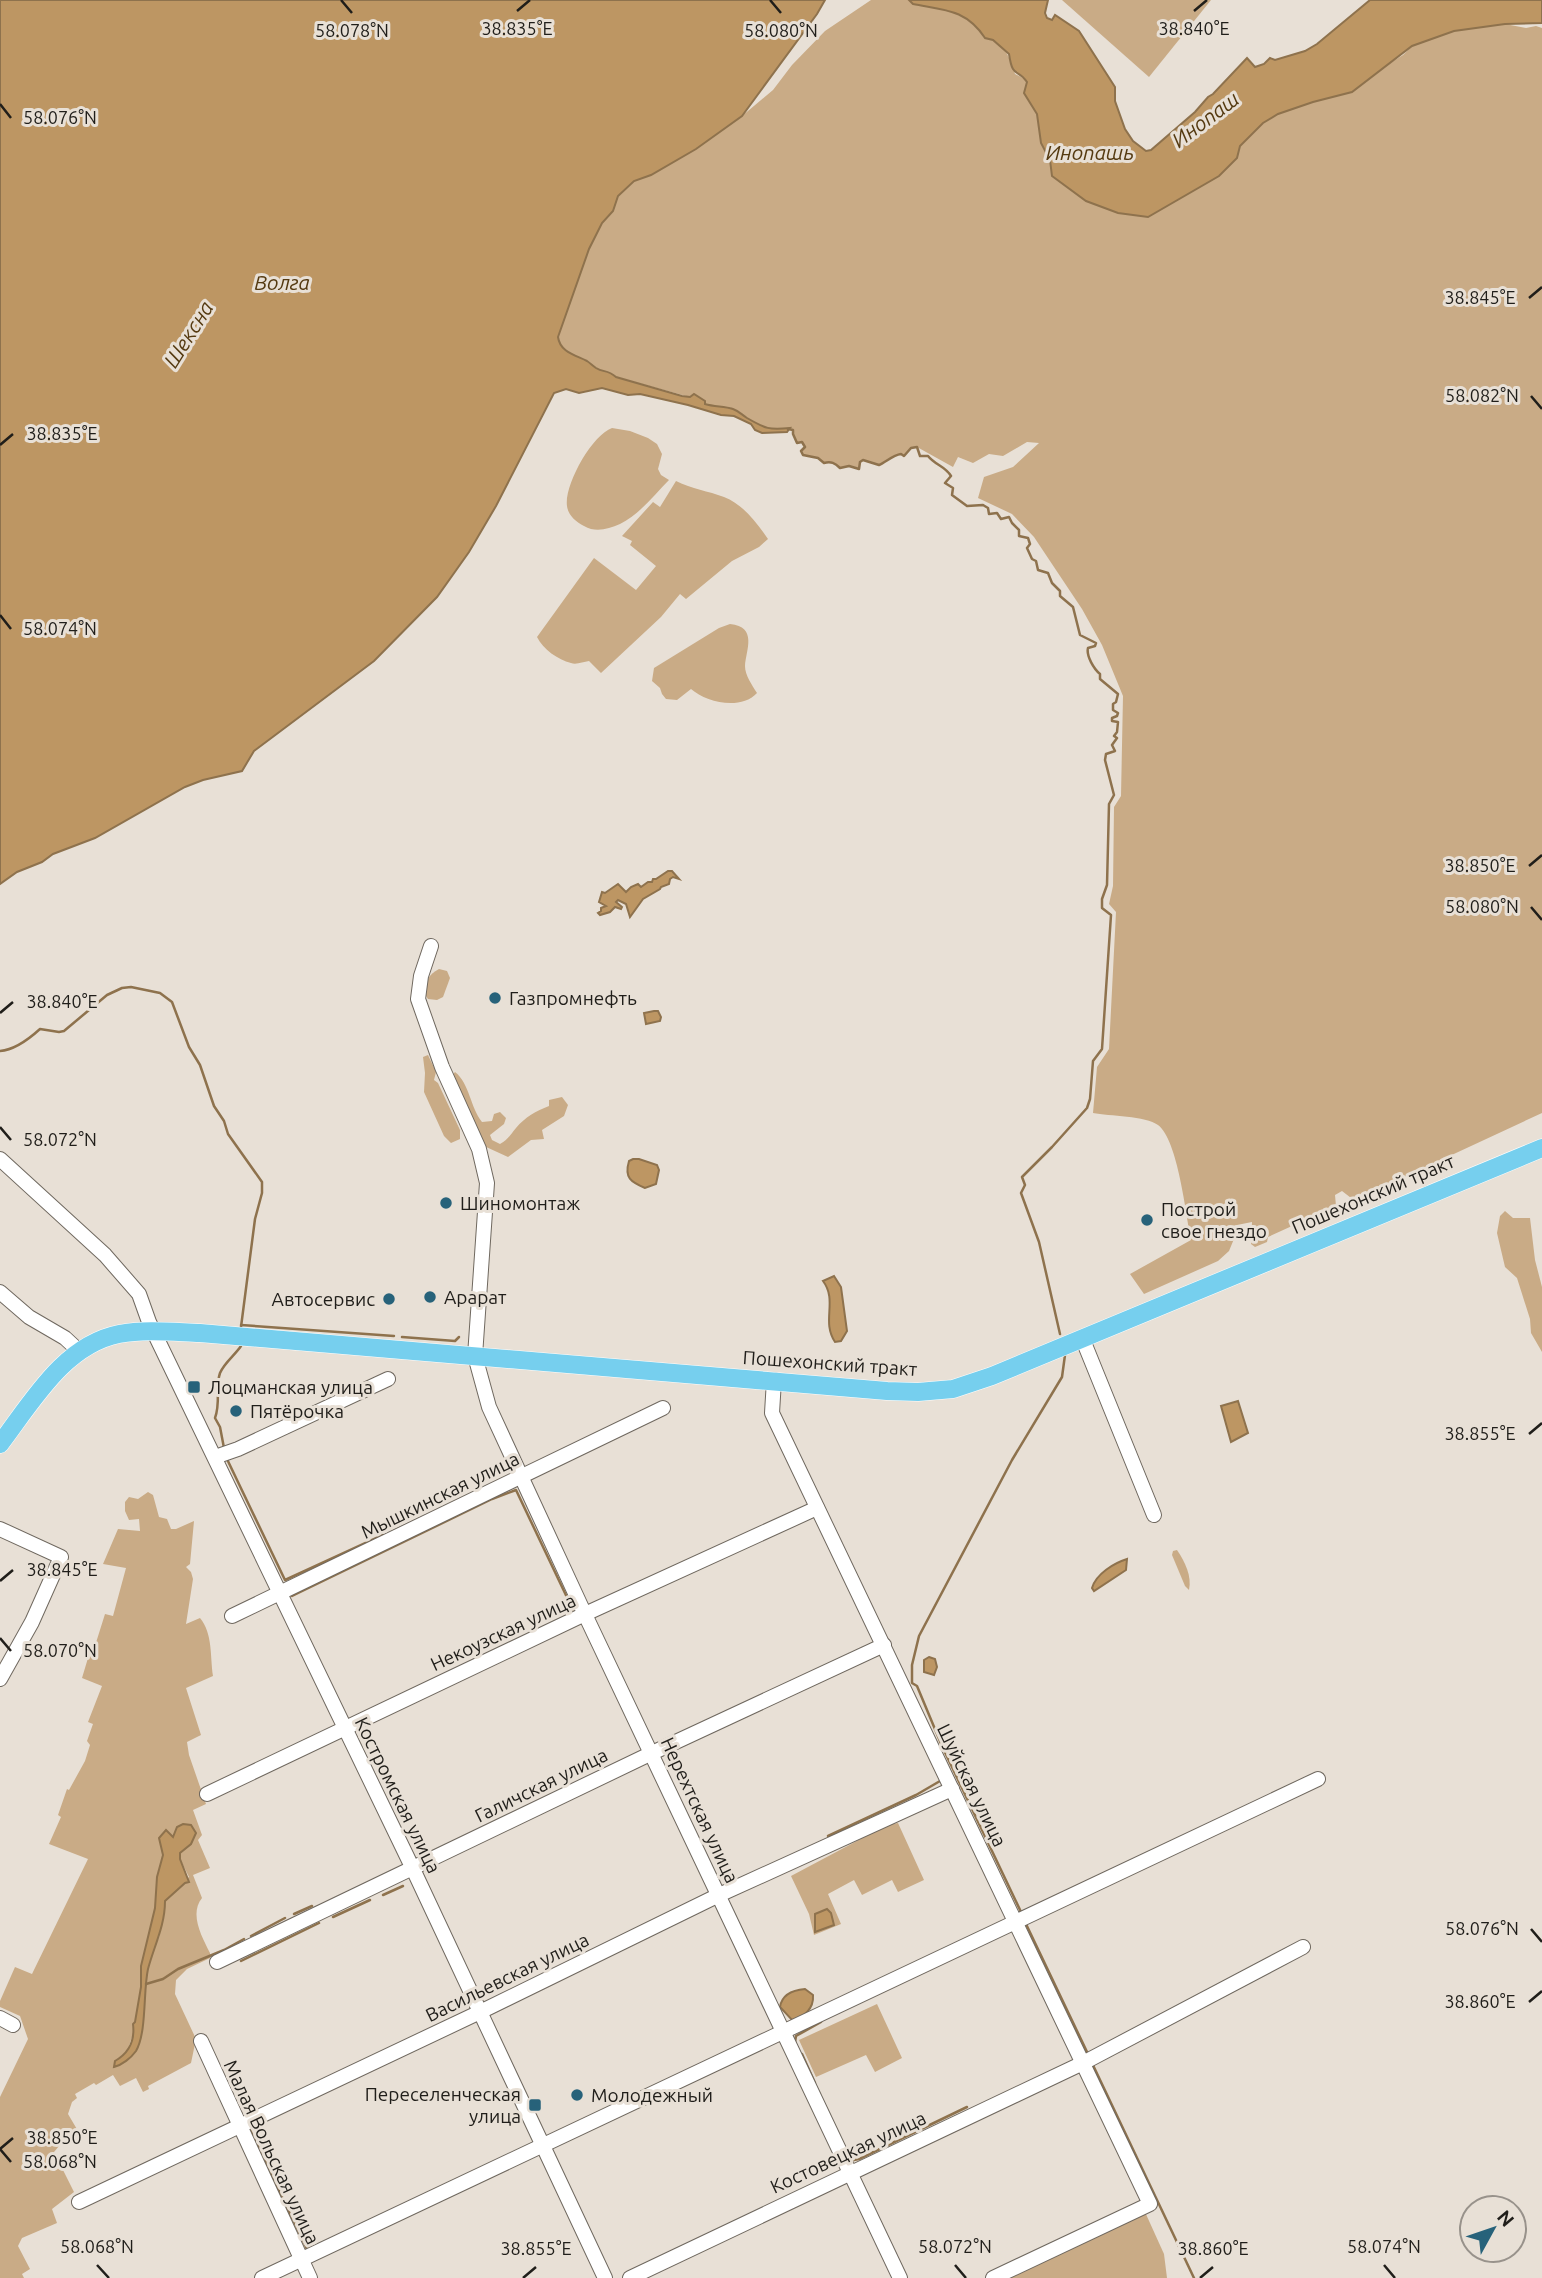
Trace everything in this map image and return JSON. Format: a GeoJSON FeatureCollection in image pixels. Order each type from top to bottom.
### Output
{"type":"FeatureCollection","features":[{"type":"Feature","properties":{"kind":"main road","name":"Пошехонский тракт"},"geometry":{"type":"LineString","coordinates":[[2,1438],[48,1381],[79,1351],[110,1336],[153,1331],[887,1391],[937,1391],[969,1385],[1542,1148]]}},
{"type":"Feature","properties":{"kind":"street","name":"Нерехтская улица"},"geometry":{"type":"LineString","coordinates":[[431,946],[421,976],[418,999],[442,1067],[479,1149],[487,1183],[475,1356],[489,1407],[900,2278]]}},
{"type":"Feature","properties":{"kind":"street","name":"Костромская улица"},"geometry":{"type":"LineString","coordinates":[[0,1159],[96,1245],[139,1294],[153,1331],[413,1869],[605,2278]]}},
{"type":"Feature","properties":{"kind":"street"},"geometry":{"type":"LineString","coordinates":[[0,1292],[29,1317],[65,1338],[79,1351]]}},
{"type":"Feature","properties":{"kind":"street"},"geometry":{"type":"LineString","coordinates":[[1083,1340],[1154,1515]]}},
{"type":"Feature","properties":{"kind":"street"},"geometry":{"type":"LineString","coordinates":[[215,1457],[238,1449],[388,1379]]}},
{"type":"Feature","properties":{"kind":"street","name":"Шуйская улица"},"geometry":{"type":"LineString","coordinates":[[774,1380],[772,1413],[952,1789],[1021,1920],[1088,2060],[1150,2204],[993,2278]]}},
{"type":"Feature","properties":{"kind":"street","name":"Мышкинская улица"},"geometry":{"type":"LineString","coordinates":[[232,1616],[663,1408]]}},
{"type":"Feature","properties":{"kind":"street","name":"Некоузская улица"},"geometry":{"type":"LineString","coordinates":[[207,1794],[817,1507]]}},
{"type":"Feature","properties":{"kind":"street"},"geometry":{"type":"LineString","coordinates":[[0,1529],[61,1557],[32,1622],[0,1679]]}},
{"type":"Feature","properties":{"kind":"street","name":"Галичская улица"},"geometry":{"type":"LineString","coordinates":[[217,1962],[652,1753],[884,1646]]}},
{"type":"Feature","properties":{"kind":"street"},"geometry":{"type":"LineString","coordinates":[[261,2278],[1318,1779]]}},
{"type":"Feature","properties":{"kind":"street","name":"Васильевская улица"},"geometry":{"type":"LineString","coordinates":[[79,2202],[480,2012],[719,1895],[952,1789]]}},
{"type":"Feature","properties":{"kind":"street","name":"Костовецкая улица"},"geometry":{"type":"LineString","coordinates":[[630,2278],[1088,2060],[1303,1947]]}},
{"type":"Feature","properties":{"kind":"street","name":"Малая Вольская улица"},"geometry":{"type":"LineString","coordinates":[[201,2041],[310,2278]]}},
{"type":"Feature","properties":{"kind":"shaded area"},"geometry":{"type":"Polygon","coordinates":[[[871,0],[909,0],[913,4],[954,13],[970,22],[985,38],[997,43],[1008,56],[1015,74],[1027,82],[1024,93],[1037,114],[1041,143],[1050,160],[1053,176],[1148,217],[1219,176],[1237,158],[1240,146],[1263,123],[1278,114],[1352,92],[1412,46],[1454,31],[1505,24],[1542,28],[1542,1113],[1372,1192],[1364,1201],[1355,1201],[1342,1191],[1335,1195],[1336,1206],[1268,1237],[1267,1242],[1255,1247],[1251,1244],[1252,1222],[1232,1226],[1236,1234],[1229,1251],[1218,1261],[1144,1294],[1130,1274],[1191,1240],[1176,1161],[1165,1133],[1158,1125],[1145,1120],[1093,1113],[1097,1067],[1109,1049],[1116,912],[1109,904],[1113,886],[1114,807],[1121,796],[1123,696],[1102,645],[1082,609],[1034,537],[1012,514],[978,498],[984,477],[1013,467],[1039,443],[1027,442],[1003,456],[989,454],[973,463],[958,457],[953,467],[917,447],[911,448],[904,456],[898,455],[879,465],[864,460],[860,462],[859,469],[849,466],[840,468],[833,463],[824,463],[818,458],[803,455],[801,451],[805,446],[802,442],[797,443],[790,428],[769,430],[729,407],[719,409],[690,397],[616,377],[575,356],[558,341],[589,249],[602,222],[613,211],[618,196],[624,189],[634,181],[651,175],[696,149],[742,116],[773,90],[792,65],[825,31],[871,0]]]}},
{"type":"Feature","properties":{"kind":"shaded area"},"geometry":{"type":"Polygon","coordinates":[[[1062,0],[1211,0],[1149,77],[1062,0]]]}},
{"type":"Feature","properties":{"kind":"shaded area"},"geometry":{"type":"Polygon","coordinates":[[[612,428],[630,431],[657,444],[662,454],[658,469],[661,475],[669,480],[627,520],[607,529],[597,530],[575,520],[568,509],[567,497],[588,450],[604,432],[612,428]]]}},
{"type":"Feature","properties":{"kind":"shaded area"},"geometry":{"type":"Polygon","coordinates":[[[676,481],[731,500],[749,515],[768,539],[759,547],[732,561],[686,599],[680,594],[661,617],[601,673],[589,661],[573,664],[551,653],[537,637],[594,558],[636,590],[656,566],[630,545],[632,541],[622,536],[653,502],[660,507],[676,481]]]}},
{"type":"Feature","properties":{"kind":"shaded area"},"geometry":{"type":"Polygon","coordinates":[[[730,624],[739,626],[747,634],[745,669],[757,693],[750,699],[733,703],[705,698],[691,689],[677,700],[666,699],[652,681],[654,668],[730,624]]]}},
{"type":"Feature","properties":{"kind":"shaded area"},"geometry":{"type":"Polygon","coordinates":[[[439,969],[447,971],[450,978],[443,997],[437,1000],[428,999],[424,993],[427,982],[439,969]]]}},
{"type":"Feature","properties":{"kind":"shaded area"},"geometry":{"type":"Polygon","coordinates":[[[428,1055],[436,1072],[434,1080],[438,1083],[460,1130],[460,1139],[451,1143],[444,1136],[424,1092],[423,1057],[428,1055]]]}},
{"type":"Feature","properties":{"kind":"shaded area"},"geometry":{"type":"Polygon","coordinates":[[[455,1072],[464,1083],[482,1122],[492,1121],[494,1114],[500,1112],[506,1118],[504,1124],[490,1135],[492,1140],[500,1144],[519,1124],[549,1106],[549,1100],[562,1097],[568,1105],[564,1116],[542,1130],[544,1139],[531,1140],[508,1157],[484,1146],[451,1077],[455,1072]]]}},
{"type":"Feature","properties":{"kind":"shaded area"},"geometry":{"type":"Polygon","coordinates":[[[1505,1211],[1513,1218],[1530,1218],[1535,1260],[1542,1287],[1542,1352],[1531,1333],[1530,1319],[1517,1278],[1505,1267],[1497,1233],[1500,1216],[1505,1211]]]}},
{"type":"Feature","properties":{"kind":"shaded area"},"geometry":{"type":"Polygon","coordinates":[[[148,1492],[153,1495],[159,1517],[167,1519],[171,1529],[194,1521],[190,1564],[186,1567],[193,1579],[186,1624],[200,1618],[207,1631],[210,1646],[213,1676],[186,1688],[201,1735],[187,1742],[206,1804],[193,1810],[202,1835],[198,1840],[210,1868],[193,1875],[202,1898],[197,1911],[198,1926],[210,1958],[187,1969],[176,1980],[175,1994],[196,2039],[191,2063],[148,2086],[149,2089],[143,2092],[136,2078],[120,2086],[113,2075],[75,2094],[77,2098],[72,2102],[68,2114],[78,2131],[64,2140],[54,2152],[74,2192],[52,2209],[57,2223],[22,2238],[18,2246],[30,2269],[22,2274],[24,2278],[0,2278],[0,2097],[28,2039],[20,2016],[0,2007],[0,2001],[15,1967],[32,1974],[88,1859],[49,1844],[61,1817],[58,1815],[67,1789],[69,1790],[85,1761],[90,1745],[87,1741],[93,1724],[88,1722],[102,1686],[82,1678],[105,1614],[113,1616],[126,1568],[103,1564],[118,1529],[140,1531],[139,1519],[129,1520],[125,1511],[125,1502],[129,1497],[138,1499],[148,1492]],[[170,1837],[160,1843],[163,1855],[157,1877],[155,1908],[141,1966],[141,1987],[133,2034],[127,2052],[115,2061],[115,2067],[139,2043],[147,1972],[159,1938],[165,1901],[189,1877],[180,1859],[180,1853],[191,1844],[170,1837]]]}},
{"type":"Feature","properties":{"kind":"shaded area"},"geometry":{"type":"Polygon","coordinates":[[[1177,1550],[1187,1569],[1189,1590],[1172,1555],[1173,1551],[1177,1550]]]}},
{"type":"Feature","properties":{"kind":"shaded area"},"geometry":{"type":"Polygon","coordinates":[[[898,1823],[924,1880],[898,1892],[892,1880],[862,1895],[854,1880],[828,1894],[841,1924],[814,1935],[809,1914],[791,1876],[887,1825],[898,1823]]]}},
{"type":"Feature","properties":{"kind":"shaded area"},"geometry":{"type":"Polygon","coordinates":[[[877,2004],[902,2058],[875,2072],[866,2055],[816,2077],[799,2040],[877,2004]]]}},
{"type":"Feature","properties":{"kind":"shaded area"},"geometry":{"type":"Polygon","coordinates":[[[1145,2212],[1164,2254],[1167,2278],[1008,2278],[1145,2212]]]}},
{"type":"Feature","properties":{"kind":"water","name":"Волга"},"geometry":{"type":"Polygon","coordinates":[[[0,0],[825,0],[742,116],[696,149],[651,175],[634,181],[618,196],[613,211],[602,223],[589,249],[558,337],[559,342],[569,352],[616,377],[682,396],[690,397],[694,394],[705,401],[705,404],[733,409],[768,428],[790,428],[787,432],[762,433],[734,416],[602,388],[579,393],[566,389],[554,393],[496,506],[469,552],[437,597],[374,661],[254,751],[242,771],[185,787],[95,838],[53,854],[0,884],[0,0]]]}},
{"type":"Feature","properties":{"kind":"water","name":"Инопашь"},"geometry":{"type":"Polygon","coordinates":[[[909,0],[1048,0],[1045,13],[1047,18],[1052,20],[1055,15],[1079,31],[1115,87],[1115,101],[1125,129],[1133,141],[1146,151],[1151,150],[1195,112],[1247,58],[1255,67],[1270,58],[1275,60],[1305,51],[1370,0],[1542,0],[1542,23],[1505,24],[1454,31],[1412,46],[1352,92],[1278,114],[1263,123],[1240,146],[1237,158],[1219,176],[1148,217],[1118,213],[1086,201],[1052,176],[1050,160],[1041,143],[1037,114],[1024,93],[1027,82],[1014,70],[1009,54],[993,40],[985,38],[978,28],[962,16],[913,4],[909,0]]]}},
{"type":"Feature","properties":{"kind":"water"},"geometry":{"type":"Polygon","coordinates":[[[672,871],[679,879],[673,877],[669,884],[643,899],[630,917],[626,904],[618,900],[616,902],[621,909],[615,907],[610,912],[600,915],[598,913],[606,906],[599,902],[602,892],[605,893],[618,884],[626,892],[638,884],[641,887],[652,882],[672,871]]]}},
{"type":"Feature","properties":{"kind":"water"},"geometry":{"type":"Polygon","coordinates":[[[658,1011],[660,1021],[646,1024],[644,1013],[658,1011]]]}},
{"type":"Feature","properties":{"kind":"water"},"geometry":{"type":"Polygon","coordinates":[[[633,1159],[657,1165],[659,1170],[656,1184],[645,1188],[630,1179],[627,1172],[629,1161],[633,1159]]]}},
{"type":"Feature","properties":{"kind":"water"},"geometry":{"type":"Polygon","coordinates":[[[834,1276],[841,1287],[847,1331],[841,1341],[835,1342],[829,1326],[829,1296],[823,1281],[834,1276]]]}},
{"type":"Feature","properties":{"kind":"water"},"geometry":{"type":"Polygon","coordinates":[[[1238,1401],[1248,1433],[1231,1442],[1221,1406],[1238,1401]]]}},
{"type":"Feature","properties":{"kind":"water"},"geometry":{"type":"Polygon","coordinates":[[[1127,1559],[1126,1570],[1094,1591],[1094,1583],[1101,1574],[1127,1559]]]}},
{"type":"Feature","properties":{"kind":"water"},"geometry":{"type":"Polygon","coordinates":[[[929,1657],[935,1659],[937,1667],[934,1675],[924,1672],[924,1660],[929,1657]]]}},
{"type":"Feature","properties":{"kind":"water"},"geometry":{"type":"Polygon","coordinates":[[[183,1824],[191,1825],[196,1833],[191,1844],[180,1853],[189,1882],[165,1901],[161,1927],[148,1969],[139,2043],[132,2056],[114,2067],[115,2061],[130,2046],[133,2035],[141,1987],[141,1966],[155,1908],[157,1877],[163,1855],[159,1838],[166,1830],[173,1837],[177,1827],[183,1824]]]}},
{"type":"Feature","properties":{"kind":"water"},"geometry":{"type":"Polygon","coordinates":[[[827,1909],[834,1925],[815,1932],[815,1914],[827,1909]]]}},
{"type":"Feature","properties":{"kind":"water"},"geometry":{"type":"Polygon","coordinates":[[[805,1989],[813,1995],[812,2004],[804,2014],[792,2020],[780,2007],[781,2003],[789,1994],[805,1989]]]}},
{"type":"Feature","properties":{"kind":"waterway"},"geometry":{"type":"LineString","coordinates":[[788,429],[793,430],[797,443],[802,442],[805,447],[801,451],[803,455],[818,458],[824,463],[833,463],[840,468],[849,466],[859,469],[863,460],[879,465],[898,455],[904,456],[911,448],[917,447],[920,456],[928,456],[949,473],[951,476],[945,483],[953,488],[952,495],[967,506],[983,505],[988,508],[989,514],[997,513],[1001,519],[1009,517],[1019,530],[1019,536],[1028,538],[1030,544],[1027,548],[1032,559],[1036,561],[1038,570],[1048,573],[1052,583],[1060,591],[1060,596],[1073,607],[1080,635],[1096,643],[1088,648],[1089,658],[1100,674],[1100,679],[1118,694],[1113,704],[1113,710],[1118,713],[1112,718],[1112,721],[1118,722],[1114,736],[1117,738],[1112,745],[1115,751],[1106,754],[1105,760],[1114,795],[1109,804],[1107,885],[1102,899],[1102,908],[1111,915],[1102,1049],[1093,1061],[1087,1108],[1022,1177],[1025,1185],[1021,1193],[1039,1242],[1060,1334]]}},
{"type":"Feature","properties":{"kind":"waterway"},"geometry":{"type":"LineString","coordinates":[[0,1051],[11,1049],[40,1029],[64,1031],[107,995],[122,988],[131,987],[160,993],[172,1002],[189,1047],[200,1065],[214,1106],[224,1121],[228,1134],[262,1182],[241,1327]]}},
{"type":"Feature","properties":{"kind":"waterway"},"geometry":{"type":"LineString","coordinates":[[241,1325],[394,1336]]}},
{"type":"Feature","properties":{"kind":"waterway"},"geometry":{"type":"LineString","coordinates":[[402,1337],[455,1341],[459,1337]]}},
{"type":"Feature","properties":{"kind":"waterway"},"geometry":{"type":"LineString","coordinates":[[224,1448],[220,1427],[215,1418],[219,1378],[224,1366],[241,1346]]}},
{"type":"Feature","properties":{"kind":"waterway"},"geometry":{"type":"LineString","coordinates":[[1022,1914],[942,1746],[917,1686],[912,1683],[912,1665],[919,1636],[1012,1460],[1062,1377],[1065,1355]]}},
{"type":"Feature","properties":{"kind":"waterway"},"geometry":{"type":"LineString","coordinates":[[226,1457],[285,1580],[383,1535]]}},
{"type":"Feature","properties":{"kind":"waterway"},"geometry":{"type":"LineString","coordinates":[[292,1596],[492,1499],[516,1490],[573,1610]]}},
{"type":"Feature","properties":{"kind":"waterway"},"geometry":{"type":"LineString","coordinates":[[828,1836],[940,1781]]}},
{"type":"Feature","properties":{"kind":"waterway"},"geometry":{"type":"LineString","coordinates":[[383,1895],[403,1886]]}},
{"type":"Feature","properties":{"kind":"waterway"},"geometry":{"type":"LineString","coordinates":[[333,1917],[370,1900]]}},
{"type":"Feature","properties":{"kind":"waterway"},"geometry":{"type":"LineString","coordinates":[[294,1914],[312,1906]]}},
{"type":"Feature","properties":{"kind":"waterway"},"geometry":{"type":"LineString","coordinates":[[251,1936],[285,1918]]}},
{"type":"Feature","properties":{"kind":"waterway"},"geometry":{"type":"LineString","coordinates":[[241,1961],[319,1923]]}},
{"type":"Feature","properties":{"kind":"waterway"},"geometry":{"type":"LineString","coordinates":[[1026,1924],[1088,2054]]}},
{"type":"Feature","properties":{"kind":"waterway"},"geometry":{"type":"LineString","coordinates":[[146,1984],[163,1979],[178,1969],[244,1939]]}},
{"type":"Feature","properties":{"kind":"waterway"},"geometry":{"type":"LineString","coordinates":[[795,2042],[796,2036],[821,2022]]}},
{"type":"Feature","properties":{"kind":"waterway"},"geometry":{"type":"LineString","coordinates":[[802,2054],[815,2083]]}},
{"type":"Feature","properties":{"kind":"waterway"},"geometry":{"type":"LineString","coordinates":[[1092,2063],[1194,2278]]}},
{"type":"Feature","properties":{"kind":"waterway"},"geometry":{"type":"LineString","coordinates":[[851,2159],[859,2159],[967,2107]]}},
{"type":"Feature","properties":{"kind":"waterway"},"geometry":{"type":"LineString","coordinates":[[249,2128],[309,2249]]}},
{"type":"Feature","properties":{"kind":"place","name":"Газпромнефть"},"geometry":{"type":"Point","coordinates":[495,998]}},
{"type":"Feature","properties":{"kind":"place","name":"Шиномонтаж"},"geometry":{"type":"Point","coordinates":[446,1203]}},
{"type":"Feature","properties":{"kind":"place","name":"Построй свое гнездо"},"geometry":{"type":"Point","coordinates":[1147,1220]}},
{"type":"Feature","properties":{"kind":"place","name":"Арарат"},"geometry":{"type":"Point","coordinates":[430,1297]}},
{"type":"Feature","properties":{"kind":"place","name":"Автосервис"},"geometry":{"type":"Point","coordinates":[389,1299]}},
{"type":"Feature","properties":{"kind":"place","name":"Лоцманская улица"},"geometry":{"type":"Point","coordinates":[194,1387]}},
{"type":"Feature","properties":{"kind":"place","name":"Пятёрочка"},"geometry":{"type":"Point","coordinates":[236,1411]}},
{"type":"Feature","properties":{"kind":"place","name":"Молодежный"},"geometry":{"type":"Point","coordinates":[577,2095]}},
{"type":"Feature","properties":{"kind":"place","name":"Переселенческая улица"},"geometry":{"type":"Point","coordinates":[535,2105]}},
{"type":"Feature","properties":{"kind":"water label","name":"Инопаш"},"geometry":{"type":"Point","coordinates":[1205,119]}},
{"type":"Feature","properties":{"kind":"water label","name":"Шексна"},"geometry":{"type":"Point","coordinates":[188,334]}}]}
